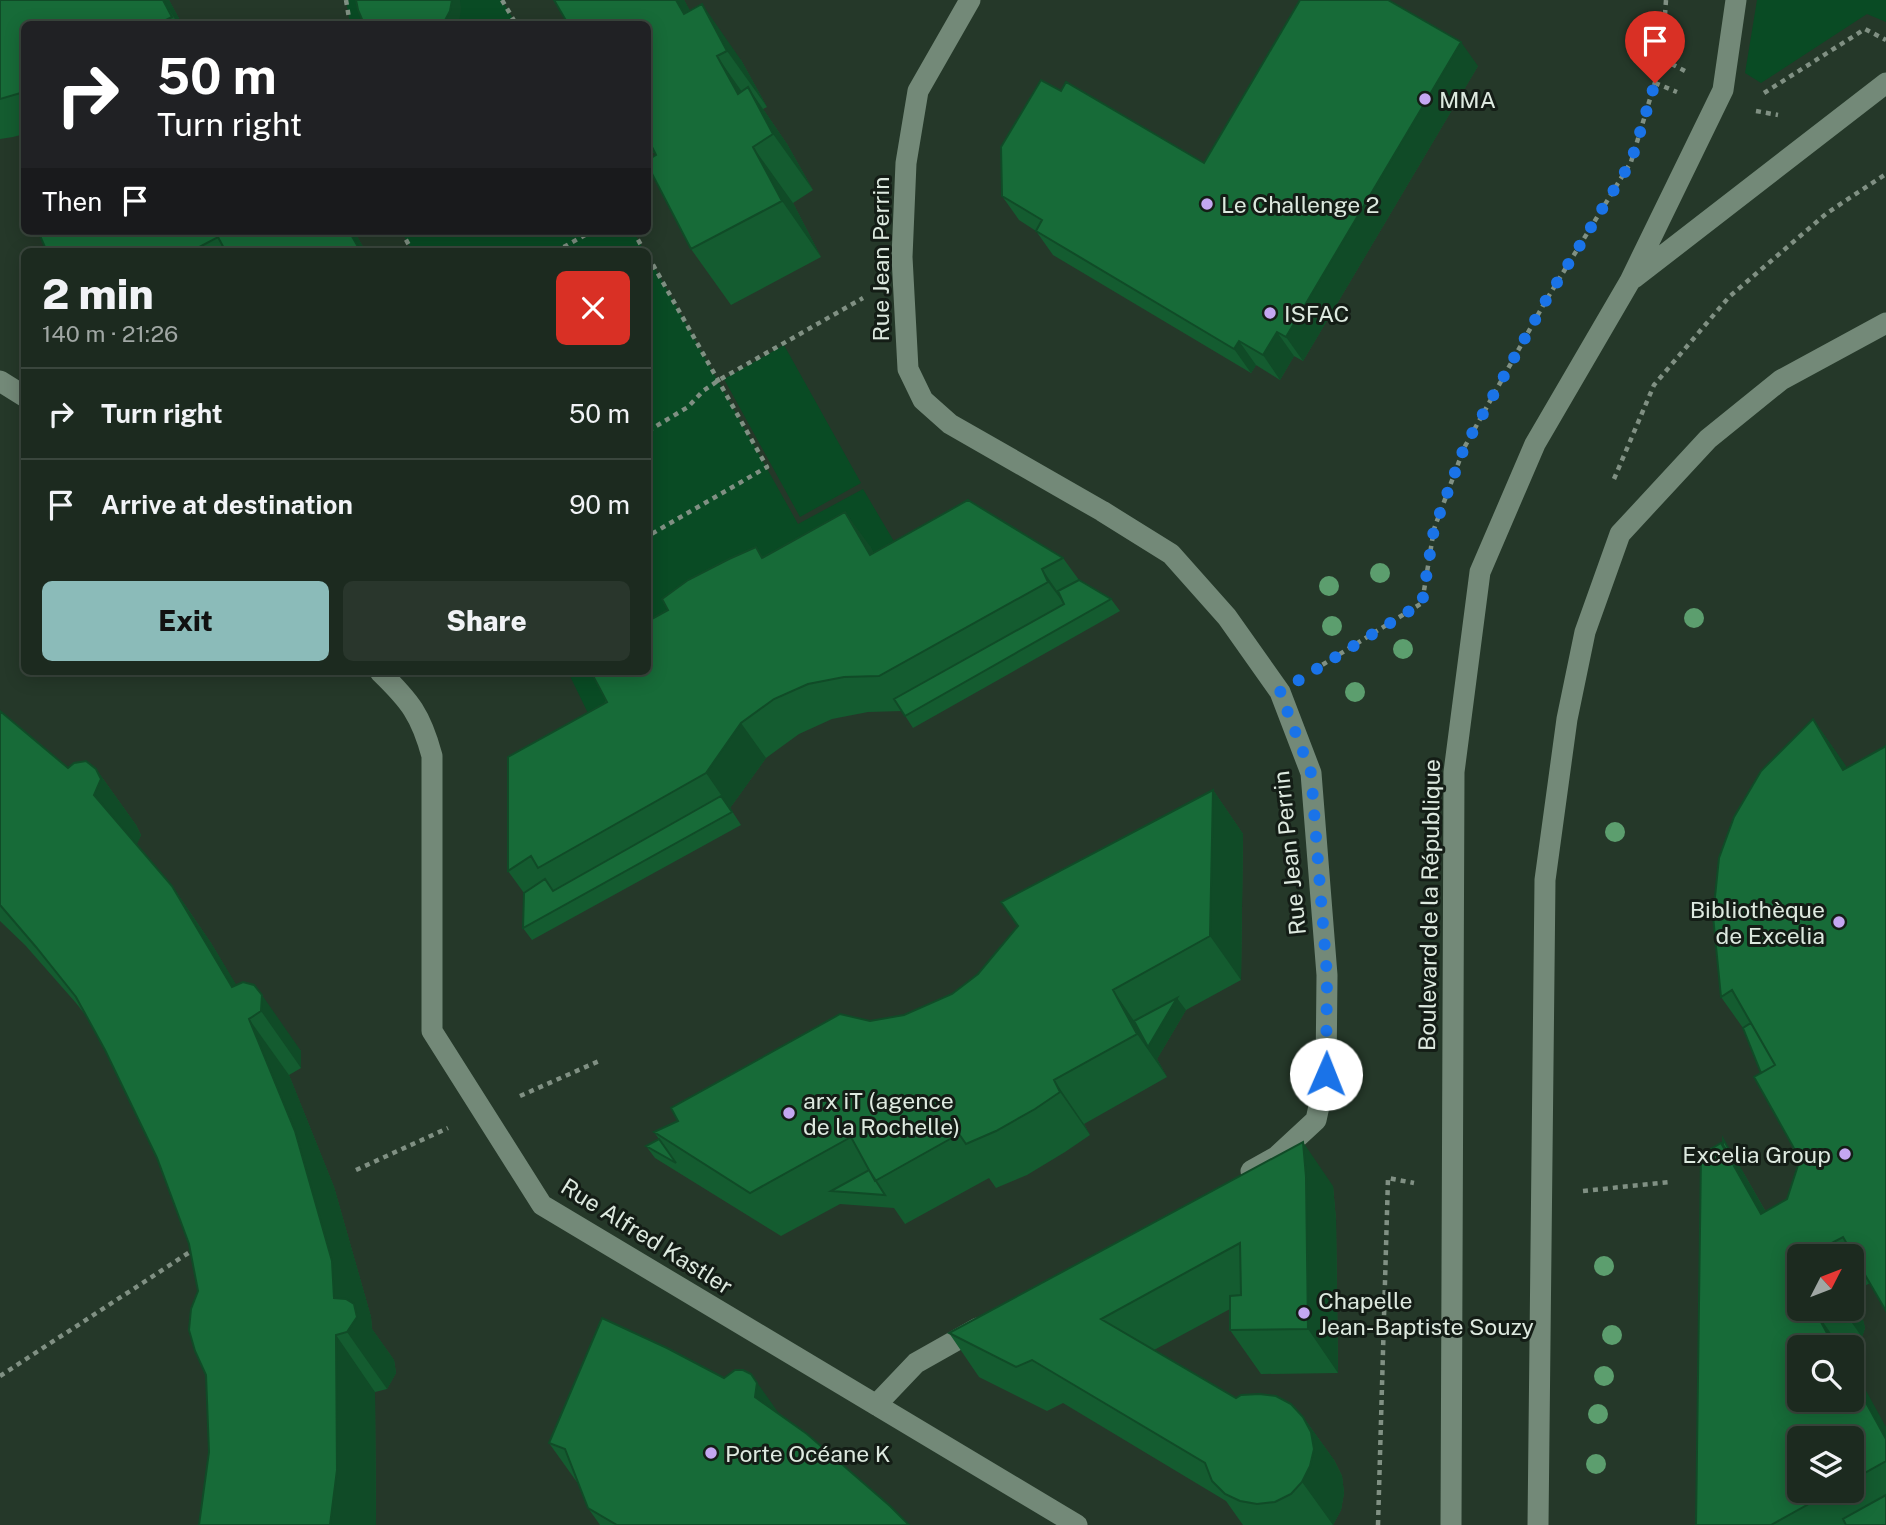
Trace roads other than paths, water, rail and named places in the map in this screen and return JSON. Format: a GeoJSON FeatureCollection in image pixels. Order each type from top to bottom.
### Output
{"type":"FeatureCollection","features":[{"type":"Feature","properties":{"kind":"street","name":"Rue Jean Perrin"},"geometry":{"type":"LineString","coordinates":[[970,0],[918,91],[906,163],[903,275],[908,369],[923,400],[950,424],[1171,554],[1227,617],[1280,692],[1311,773],[1327,975],[1326,1074],[1316,1120],[1276,1157],[1228,1184]]}},
{"type":"Feature","properties":{"kind":"street","name":"Boulevard de la République"},"geometry":{"type":"LineString","coordinates":[[1451,1525],[1454,772],[1480,572],[1535,444],[1630,281],[1723,90],[1735,0]]}},
{"type":"Feature","properties":{"kind":"street"},"geometry":{"type":"LineString","coordinates":[[1630,281],[1886,83]]}},
{"type":"Feature","properties":{"kind":"street"},"geometry":{"type":"LineString","coordinates":[[1538,1525],[1545,880],[1567,719],[1585,632],[1620,534],[1707,439],[1782,380],[1886,323]]}},
{"type":"Feature","properties":{"kind":"street"},"geometry":{"type":"LineString","coordinates":[[0,381],[21,394]]}},
{"type":"Feature","properties":{"kind":"street","name":"Rue Alfred Kastler"},"geometry":{"type":"LineString","coordinates":[[383,675],[416,711],[424,726],[432,756],[432,1031],[542,1205],[1077,1525]]}},
{"type":"Feature","properties":{"kind":"street"},"geometry":{"type":"LineString","coordinates":[[876,1405],[916,1363],[1000,1315]]}},
{"type":"Feature","properties":{"kind":"place","name":"MMA"},"geometry":{"type":"Point","coordinates":[1425,99]}},
{"type":"Feature","properties":{"kind":"place","name":"Le Challenge 2"},"geometry":{"type":"Point","coordinates":[1207,204]}},
{"type":"Feature","properties":{"kind":"place","name":"ISFAC"},"geometry":{"type":"Point","coordinates":[1270,313]}},
{"type":"Feature","properties":{"kind":"place","name":"Bibliothèque de Excelia"},"geometry":{"type":"Point","coordinates":[1839,922]}},
{"type":"Feature","properties":{"kind":"place","name":"arx iT (agence de la Rochelle)"},"geometry":{"type":"Point","coordinates":[789,1113]}},
{"type":"Feature","properties":{"kind":"place","name":"Excelia Group"},"geometry":{"type":"Point","coordinates":[1845,1154]}},
{"type":"Feature","properties":{"kind":"place","name":"Chapelle Jean-Baptiste Souzy"},"geometry":{"type":"Point","coordinates":[1304,1313]}},
{"type":"Feature","properties":{"kind":"place","name":"Porte Océane K"},"geometry":{"type":"Point","coordinates":[711,1453]}}]}
